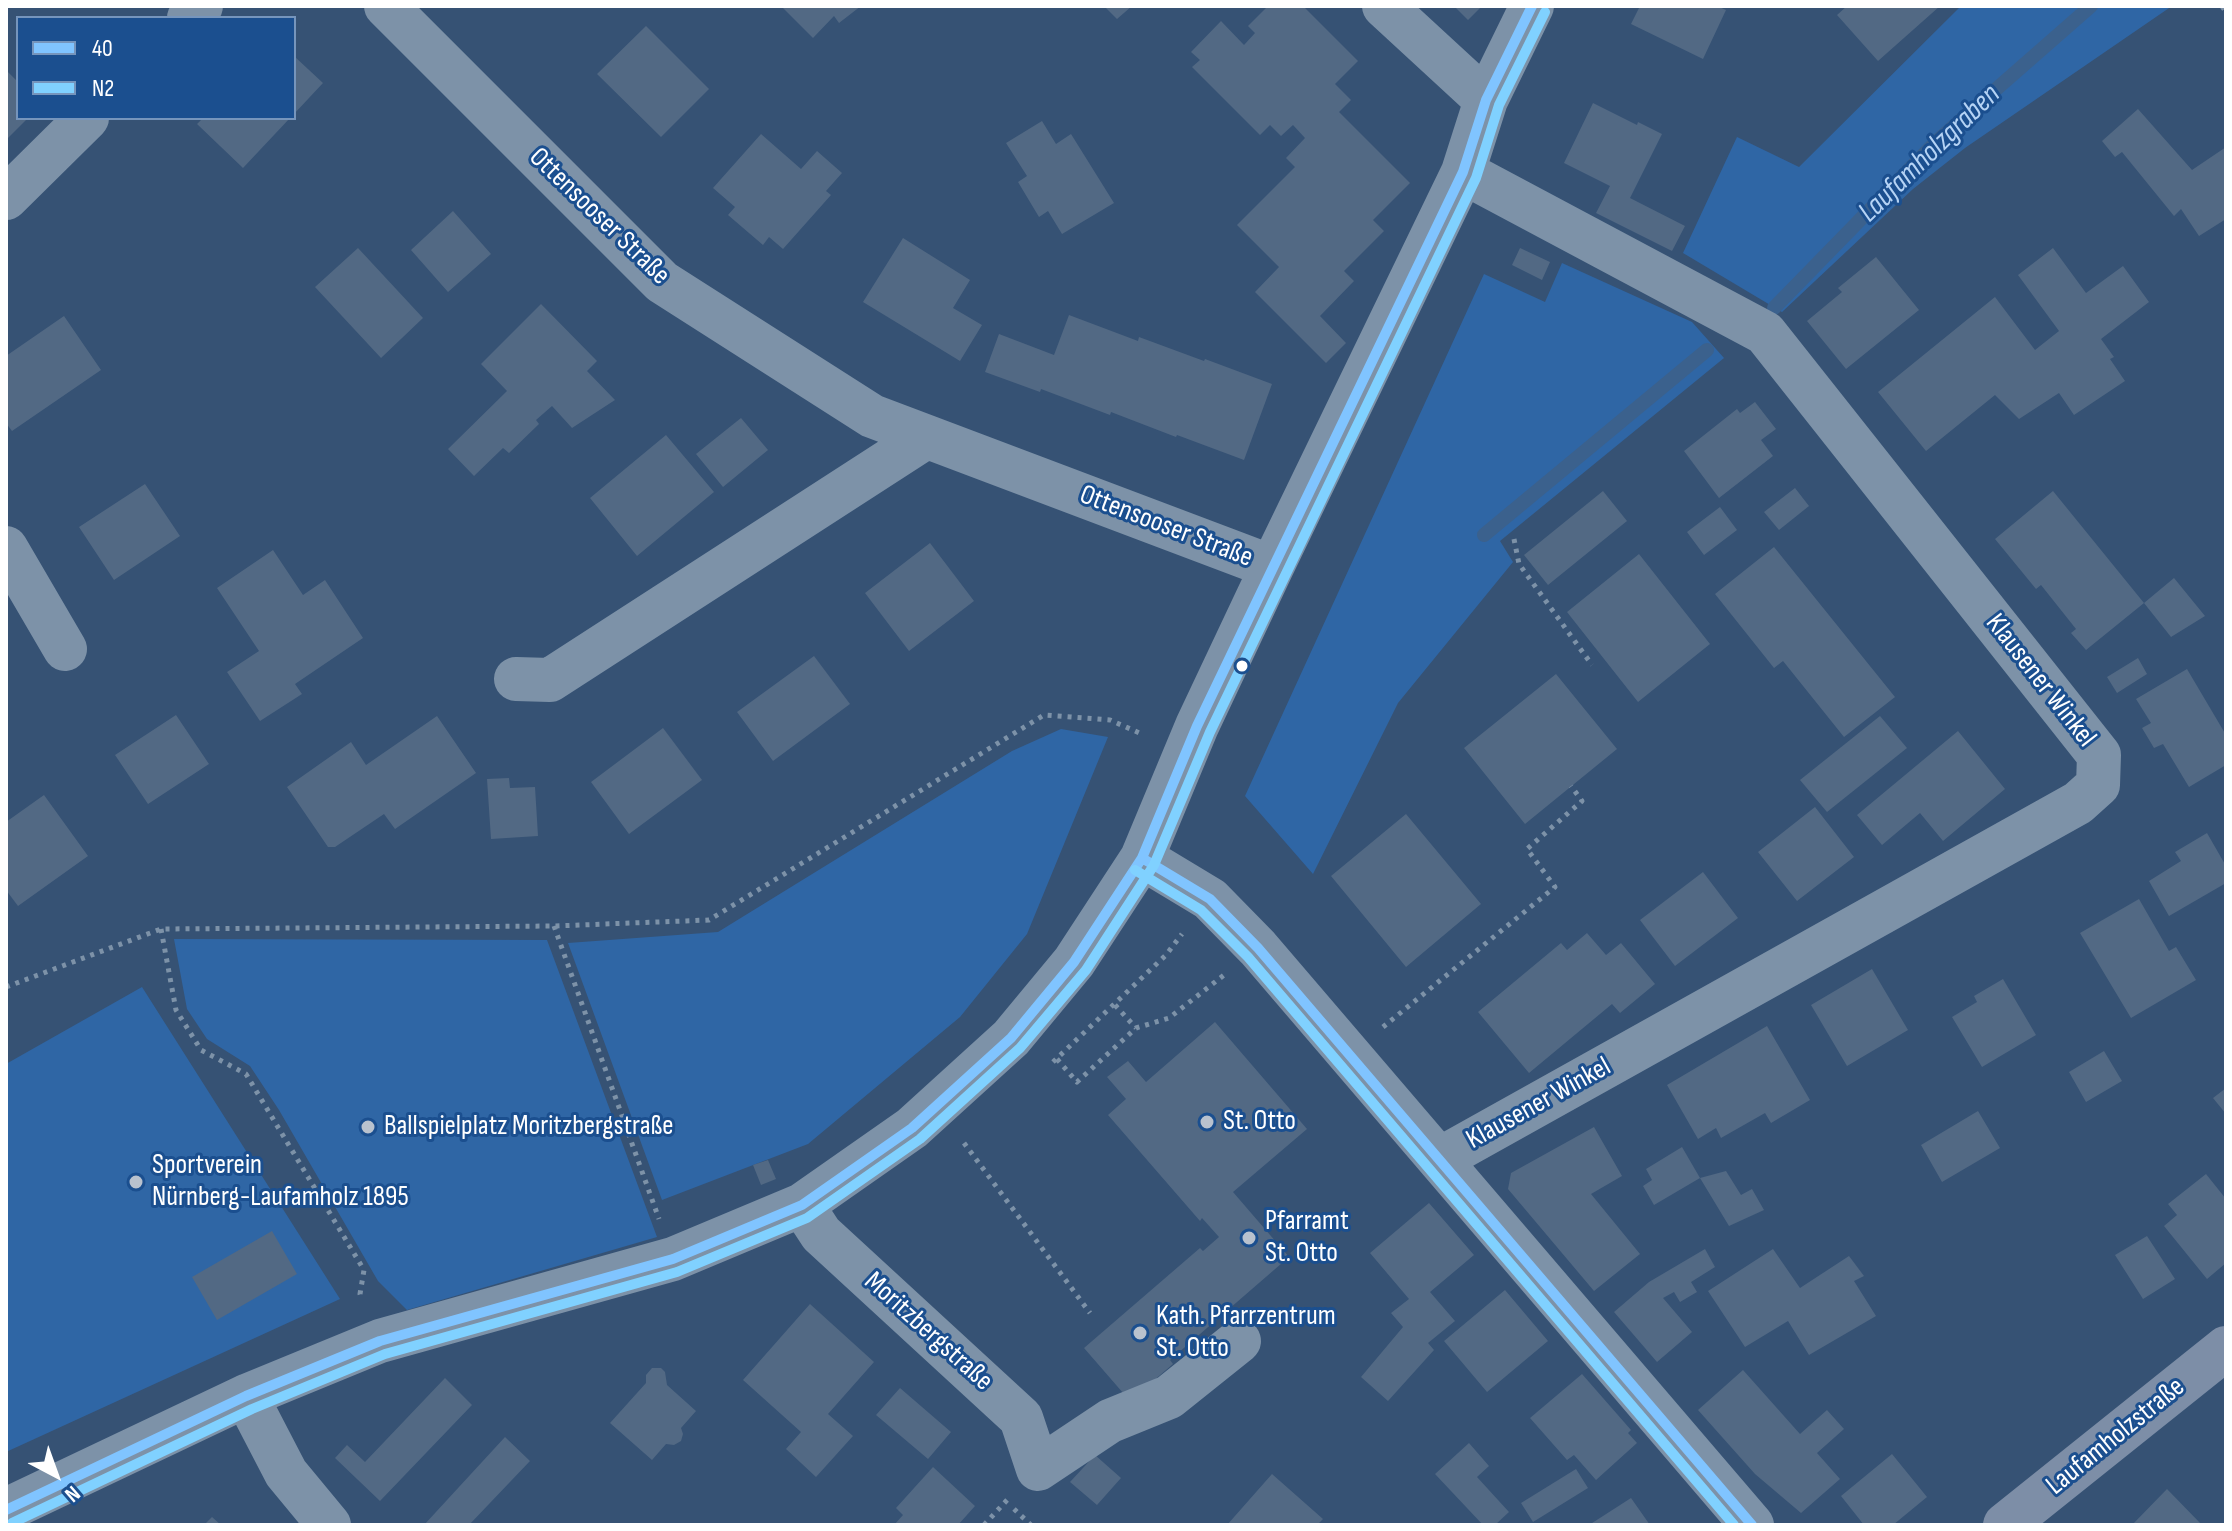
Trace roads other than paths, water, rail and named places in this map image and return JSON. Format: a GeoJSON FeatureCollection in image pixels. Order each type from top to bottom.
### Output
{"type":"FeatureCollection","features":[{"type":"Feature","properties":{"kind":"main road","name":"Laufamholzstraße"},"geometry":{"type":"LineString","coordinates":[[2005,1525],[2226,1348]]}},
{"type":"Feature","properties":{"kind":"street","name":"Ottensooser Straße"},"geometry":{"type":"LineString","coordinates":[[386,6],[662,282],[872,416],[1272,567]]}},
{"type":"Feature","properties":{"kind":"street"},"geometry":{"type":"LineString","coordinates":[[1384,6],[1486,100]]}},
{"type":"Feature","properties":{"kind":"street"},"geometry":{"type":"LineString","coordinates":[[6,1510],[246,1396],[380,1341],[673,1259],[802,1205],[912,1128],[1011,1038],[1074,962],[1142,858],[1185,754],[1272,567],[1463,172],[1486,100],[1532,6]]}},
{"type":"Feature","properties":{"kind":"street"},"geometry":{"type":"LineString","coordinates":[[6,198],[85,120]]}},
{"type":"Feature","properties":{"kind":"street","name":"Klausener Winkel"},"geometry":{"type":"LineString","coordinates":[[1440,1159],[2078,803],[2098,785],[2099,755],[1765,333],[1463,172]]}},
{"type":"Feature","properties":{"kind":"street"},"geometry":{"type":"LineString","coordinates":[[516,679],[550,680],[926,437]]}},
{"type":"Feature","properties":{"kind":"street"},"geometry":{"type":"LineString","coordinates":[[6,548],[65,649]]}},
{"type":"Feature","properties":{"kind":"street"},"geometry":{"type":"LineString","coordinates":[[1142,858],[1210,899],[1258,948],[1752,1525]]}},
{"type":"Feature","properties":{"kind":"street","name":"Moritzbergstraße"},"geometry":{"type":"LineString","coordinates":[[802,1205],[821,1234],[1021,1418],[1038,1469],[1110,1421],[1169,1397],[1239,1341]]}},
{"type":"Feature","properties":{"kind":"street"},"geometry":{"type":"LineString","coordinates":[[246,1396],[286,1473],[329,1525]]}},
{"type":"Feature","properties":{"kind":"waterway","name":"Laufamholzgraben"},"geometry":{"type":"LineString","coordinates":[[1774,308],[1937,141],[2091,6]]}},
{"type":"Feature","properties":{"kind":"waterway","name":"Laufamholzgraben"},"geometry":{"type":"LineString","coordinates":[[1484,535],[1707,350]]}},
{"type":"Feature","properties":{"kind":"place","name":"St. Otto"},"geometry":{"type":"Point","coordinates":[1207,1122]}},
{"type":"Feature","properties":{"kind":"place","name":"Ballspielplatz Moritzbergstraße"},"geometry":{"type":"Point","coordinates":[368,1127]}},
{"type":"Feature","properties":{"kind":"place","name":"Sportverein Nürnberg-Laufamholz 1895"},"geometry":{"type":"Point","coordinates":[136,1182]}},
{"type":"Feature","properties":{"kind":"place","name":"Pfarramt St. Otto"},"geometry":{"type":"Point","coordinates":[1249,1238]}},
{"type":"Feature","properties":{"kind":"place","name":"Kath. Pfarrzentrum St. Otto"},"geometry":{"type":"Point","coordinates":[1140,1333]}}]}
